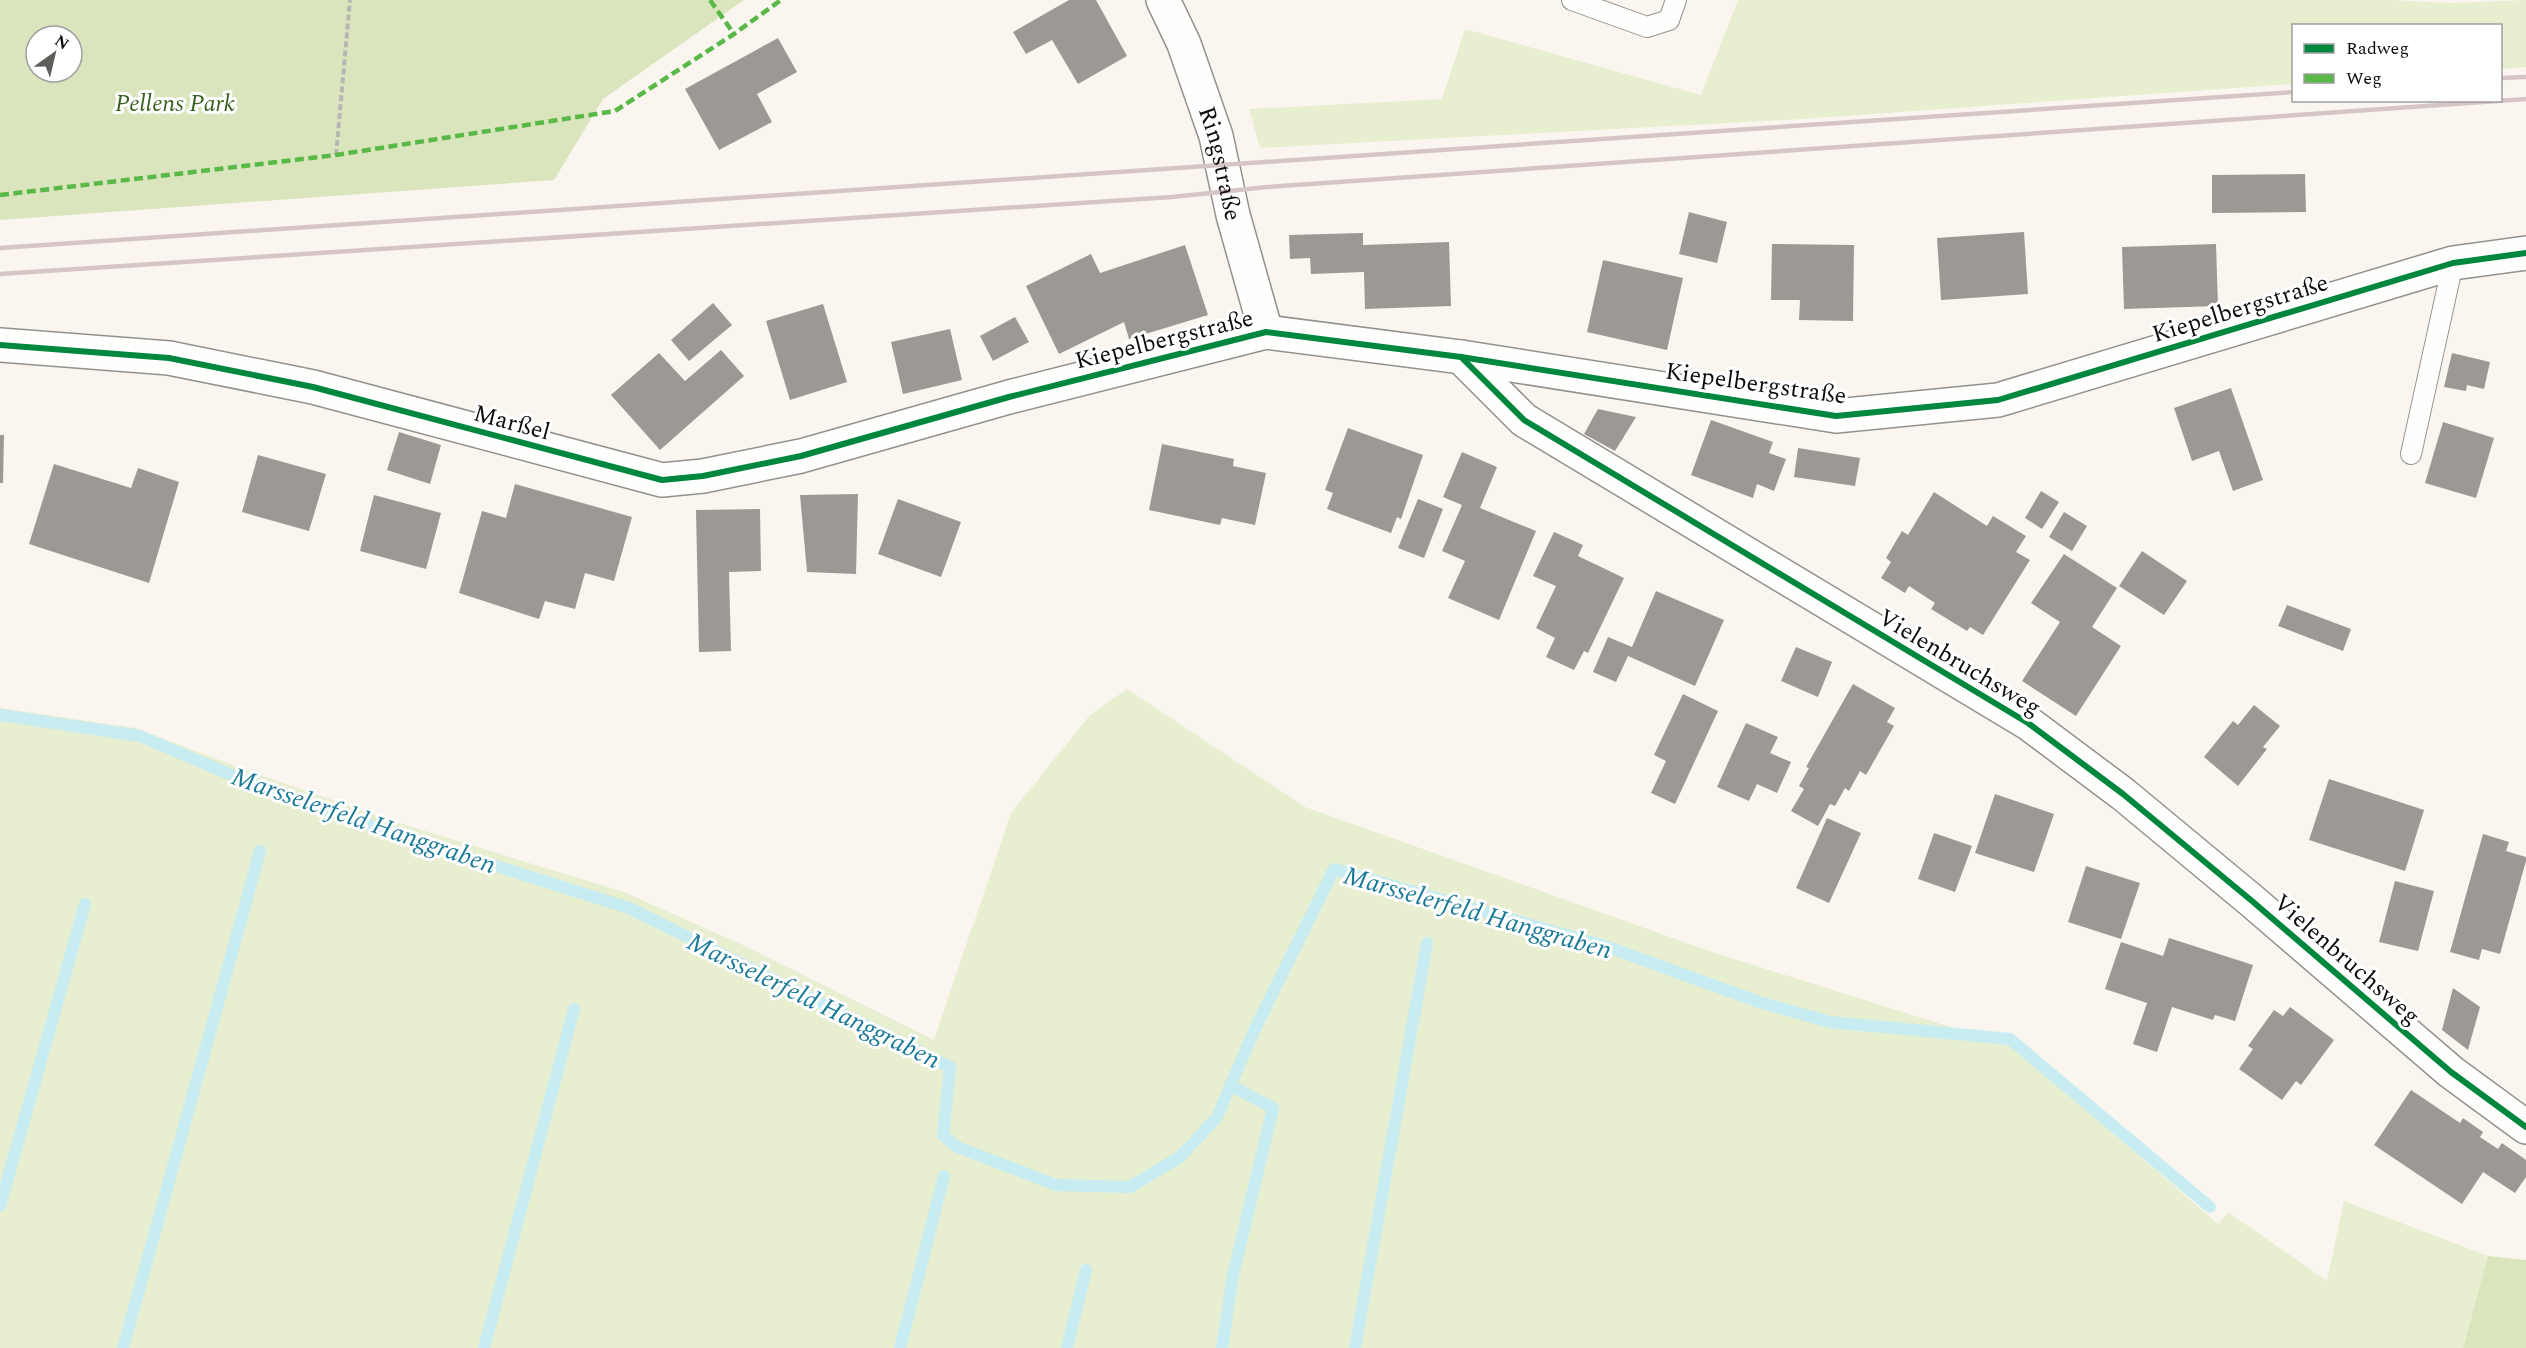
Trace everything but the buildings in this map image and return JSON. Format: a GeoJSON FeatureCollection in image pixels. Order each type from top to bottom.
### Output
{"type":"FeatureCollection","features":[{"type":"Feature","properties":{"kind":"street","name":"Ringstraße"},"geometry":{"type":"LineString","coordinates":[[1163,0],[1184,44],[1216,136],[1233,215],[1266,332]]}},
{"type":"Feature","properties":{"kind":"street","name":"Kiepelbergstraße"},"geometry":{"type":"LineString","coordinates":[[1009,397],[1266,332],[1461,357],[1836,416],[1998,400],[2453,263],[2526,253]]}},
{"type":"Feature","properties":{"kind":"street","name":"Marßel"},"geometry":{"type":"LineString","coordinates":[[0,345],[169,358],[313,387],[662,480],[703,476],[801,456],[1009,397]]}},
{"type":"Feature","properties":{"kind":"street","name":"Vielenbruchsweg"},"geometry":{"type":"LineString","coordinates":[[1461,357],[1524,420],[2028,723],[2123,794],[2451,1072],[2526,1127]]}},
{"type":"Feature","properties":{"kind":"lane"},"geometry":{"type":"LineString","coordinates":[[1572,0],[1647,27],[1669,20],[1676,0]]}},
{"type":"Feature","properties":{"kind":"lane"},"geometry":{"type":"LineString","coordinates":[[2411,454],[2453,263]]}},
{"type":"Feature","properties":{"kind":"path"},"geometry":{"type":"LineString","coordinates":[[336,155],[350,0]]}},
{"type":"Feature","properties":{"kind":"green space","name":"Pellens Park"},"geometry":{"type":"Polygon","coordinates":[[[0,0],[744,0],[603,99],[554,180],[0,220],[0,0]]]}},
{"type":"Feature","properties":{"kind":"green space"},"geometry":{"type":"Polygon","coordinates":[[[1738,0],[2390,0],[2450,3],[2526,0],[2526,67],[2502,69],[2502,24],[2292,24],[2292,84],[1802,119],[1260,148],[1249,109],[1442,99],[1465,29],[1701,95],[1738,0]]]}},
{"type":"Feature","properties":{"kind":"green space"},"geometry":{"type":"Polygon","coordinates":[[[1127,689],[1305,807],[1712,952],[2014,1047],[2218,1224],[2228,1212],[2327,1281],[2344,1201],[2488,1256],[2463,1348],[0,1348],[0,708],[135,728],[246,770],[396,822],[624,892],[743,945],[934,1040],[1011,813],[1089,716],[1127,689]]]}},
{"type":"Feature","properties":{"kind":"green space"},"geometry":{"type":"Polygon","coordinates":[[[2488,1256],[2526,1260],[2526,1348],[2463,1348],[2488,1256]]]}},
{"type":"Feature","properties":{"kind":"waterway","name":"Marsselerfeld Hanggraben"},"geometry":{"type":"LineString","coordinates":[[0,715],[140,736],[243,780],[407,838],[629,908],[950,1067],[943,1135],[957,1147],[1056,1185],[1130,1187],[1180,1157],[1217,1117],[1254,1031],[1334,869],[1605,946],[1759,1002],[1830,1022],[2010,1039],[2210,1207]]}},
{"type":"Feature","properties":{"kind":"waterway"},"geometry":{"type":"LineString","coordinates":[[123,1348],[260,851]]}},
{"type":"Feature","properties":{"kind":"waterway"},"geometry":{"type":"LineString","coordinates":[[0,1206],[85,904]]}},
{"type":"Feature","properties":{"kind":"waterway"},"geometry":{"type":"LineString","coordinates":[[1355,1348],[1427,943]]}},
{"type":"Feature","properties":{"kind":"waterway"},"geometry":{"type":"LineString","coordinates":[[484,1348],[574,1009]]}},
{"type":"Feature","properties":{"kind":"waterway"},"geometry":{"type":"LineString","coordinates":[[1222,1348],[1233,1275],[1273,1108],[1230,1085]]}},
{"type":"Feature","properties":{"kind":"waterway"},"geometry":{"type":"LineString","coordinates":[[900,1348],[944,1176]]}},
{"type":"Feature","properties":{"kind":"waterway"},"geometry":{"type":"LineString","coordinates":[[1067,1348],[1086,1270]]}},
{"type":"Feature","properties":{"kind":"railway"},"geometry":{"type":"LineString","coordinates":[[2502,78],[2526,77]]}},
{"type":"Feature","properties":{"kind":"railway"},"geometry":{"type":"LineString","coordinates":[[0,248],[2292,92]]}},
{"type":"Feature","properties":{"kind":"railway"},"geometry":{"type":"LineString","coordinates":[[2502,101],[2526,99]]}},
{"type":"Feature","properties":{"kind":"railway"},"geometry":{"type":"LineString","coordinates":[[0,274],[1172,197],[1267,187],[2483,102]]}},
{"type":"Feature","properties":{"kind":"marked path"},"geometry":{"type":"LineString","coordinates":[[710,0],[734,34]]}},
{"type":"Feature","properties":{"kind":"marked path"},"geometry":{"type":"LineString","coordinates":[[0,195],[336,155],[615,111],[734,34],[781,0]]}},
{"type":"Feature","properties":{"kind":"cycle path"},"geometry":{"type":"LineString","coordinates":[[0,345],[169,358],[313,387],[662,480],[703,476],[801,456],[1009,397],[1266,332],[1461,357],[1836,416],[1998,400],[2453,263],[2526,253]]}},
{"type":"Feature","properties":{"kind":"cycle path"},"geometry":{"type":"LineString","coordinates":[[1461,357],[1524,420],[2028,723],[2123,794],[2451,1072],[2526,1127]]}}]}
